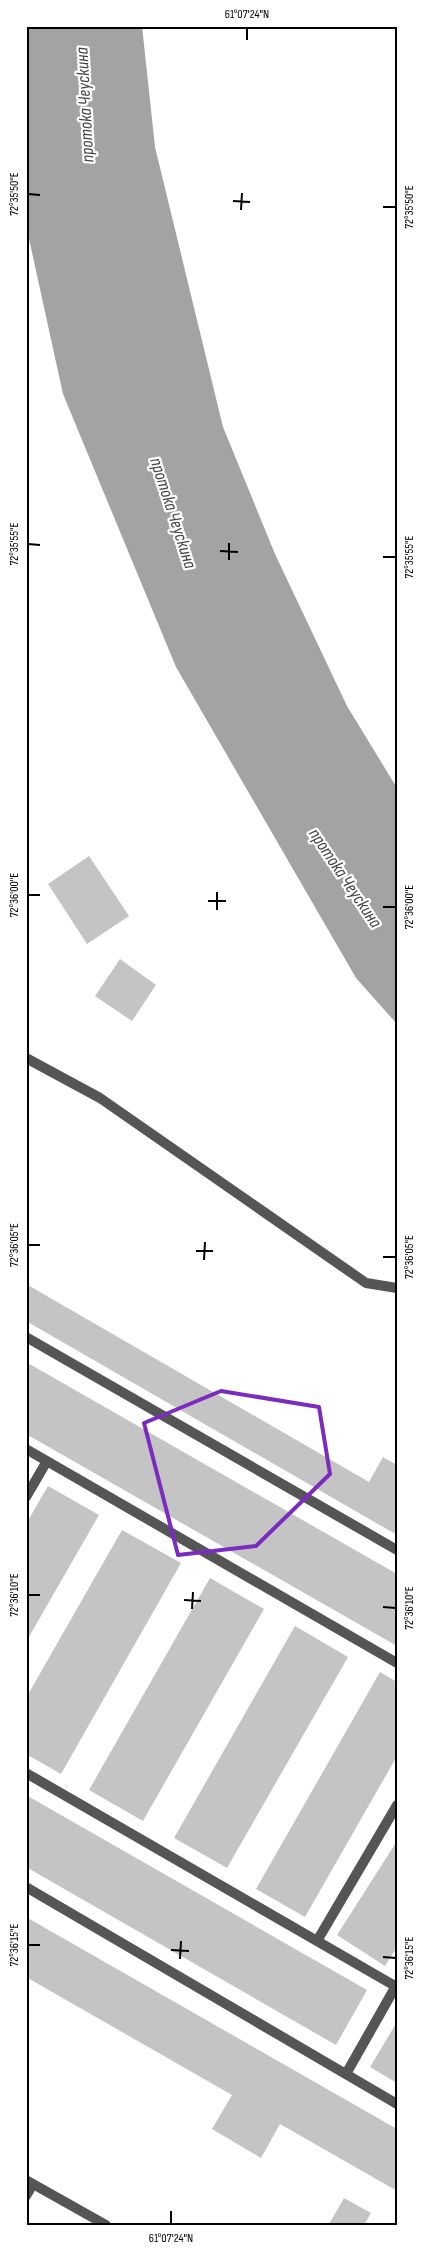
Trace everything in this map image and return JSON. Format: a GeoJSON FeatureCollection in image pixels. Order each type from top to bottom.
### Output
{"type":"FeatureCollection","features":[{"type":"Feature","properties":{"kind":"lane"},"geometry":{"type":"LineString","coordinates":[[26,1058],[100,1098],[366,1283],[397,1288]]}},
{"type":"Feature","properties":{"kind":"lane"},"geometry":{"type":"LineString","coordinates":[[26,1337],[397,1550]]}},
{"type":"Feature","properties":{"kind":"lane"},"geometry":{"type":"LineString","coordinates":[[26,1449],[397,1663]]}},
{"type":"Feature","properties":{"kind":"lane"},"geometry":{"type":"LineString","coordinates":[[26,1497],[47,1461]]}},
{"type":"Feature","properties":{"kind":"lane"},"geometry":{"type":"LineString","coordinates":[[26,1773],[396,1985],[346,2074]]}},
{"type":"Feature","properties":{"kind":"lane"},"geometry":{"type":"LineString","coordinates":[[317,1941],[397,1805]]}},
{"type":"Feature","properties":{"kind":"lane"},"geometry":{"type":"LineString","coordinates":[[26,1888],[397,2104]]}},
{"type":"Feature","properties":{"kind":"lane"},"geometry":{"type":"LineString","coordinates":[[26,2196],[30,2182],[106,2225]]}},
{"type":"Feature","properties":{"kind":"highlighted area"},"geometry":{"type":"Polygon","coordinates":[[[221,1391],[319,1407],[330,1474],[256,1546],[178,1555],[144,1423],[221,1391]]]}},
{"type":"Feature","properties":{"kind":"water","name":"протока Чеускина"},"geometry":{"type":"Polygon","coordinates":[[[26,26],[142,26],[155,147],[223,427],[275,554],[347,706],[397,788],[397,1024],[356,978],[176,667],[63,394],[26,225],[26,26]]]}},
{"type":"Feature","properties":{"kind":"building"},"geometry":{"type":"Polygon","coordinates":[[[89,856],[129,916],[87,944],[48,884],[89,856]]]}},
{"type":"Feature","properties":{"kind":"building"},"geometry":{"type":"Polygon","coordinates":[[[120,959],[156,985],[132,1021],[95,996],[120,959]]]}},
{"type":"Feature","properties":{"kind":"building"},"geometry":{"type":"Polygon","coordinates":[[[26,1284],[369,1482],[383,1457],[397,1465],[397,1535],[26,1321],[26,1284]]]}},
{"type":"Feature","properties":{"kind":"building"},"geometry":{"type":"Polygon","coordinates":[[[26,1362],[397,1574],[397,1646],[26,1434],[26,1362]]]}},
{"type":"Feature","properties":{"kind":"building"},"geometry":{"type":"Polygon","coordinates":[[[48,1486],[99,1515],[26,1642],[26,1524],[48,1486]]]}},
{"type":"Feature","properties":{"kind":"building"},"geometry":{"type":"Polygon","coordinates":[[[122,1530],[181,1563],[61,1774],[26,1754],[26,1698],[122,1530]]]}},
{"type":"Feature","properties":{"kind":"building"},"geometry":{"type":"Polygon","coordinates":[[[210,1578],[264,1609],[143,1821],[89,1790],[210,1578]]]}},
{"type":"Feature","properties":{"kind":"building"},"geometry":{"type":"Polygon","coordinates":[[[295,1626],[348,1657],[227,1868],[174,1838],[295,1626]]]}},
{"type":"Feature","properties":{"kind":"building"},"geometry":{"type":"Polygon","coordinates":[[[380,1672],[397,1682],[397,1756],[305,1917],[256,1889],[380,1672]]]}},
{"type":"Feature","properties":{"kind":"building"},"geometry":{"type":"Polygon","coordinates":[[[26,1795],[367,1990],[336,2045],[26,1867],[26,1795]]]}},
{"type":"Feature","properties":{"kind":"building"},"geometry":{"type":"Polygon","coordinates":[[[397,1841],[397,1947],[385,1966],[337,1935],[397,1841]]]}},
{"type":"Feature","properties":{"kind":"building"},"geometry":{"type":"Polygon","coordinates":[[[26,1917],[397,2129],[397,2191],[280,2124],[261,2158],[212,2129],[232,2095],[26,1977],[26,1917]]]}},
{"type":"Feature","properties":{"kind":"building"},"geometry":{"type":"Polygon","coordinates":[[[397,2022],[397,2083],[370,2067],[397,2022]]]}},
{"type":"Feature","properties":{"kind":"building"},"geometry":{"type":"Polygon","coordinates":[[[344,2198],[371,2213],[364,2225],[329,2224],[344,2198]]]}}]}
